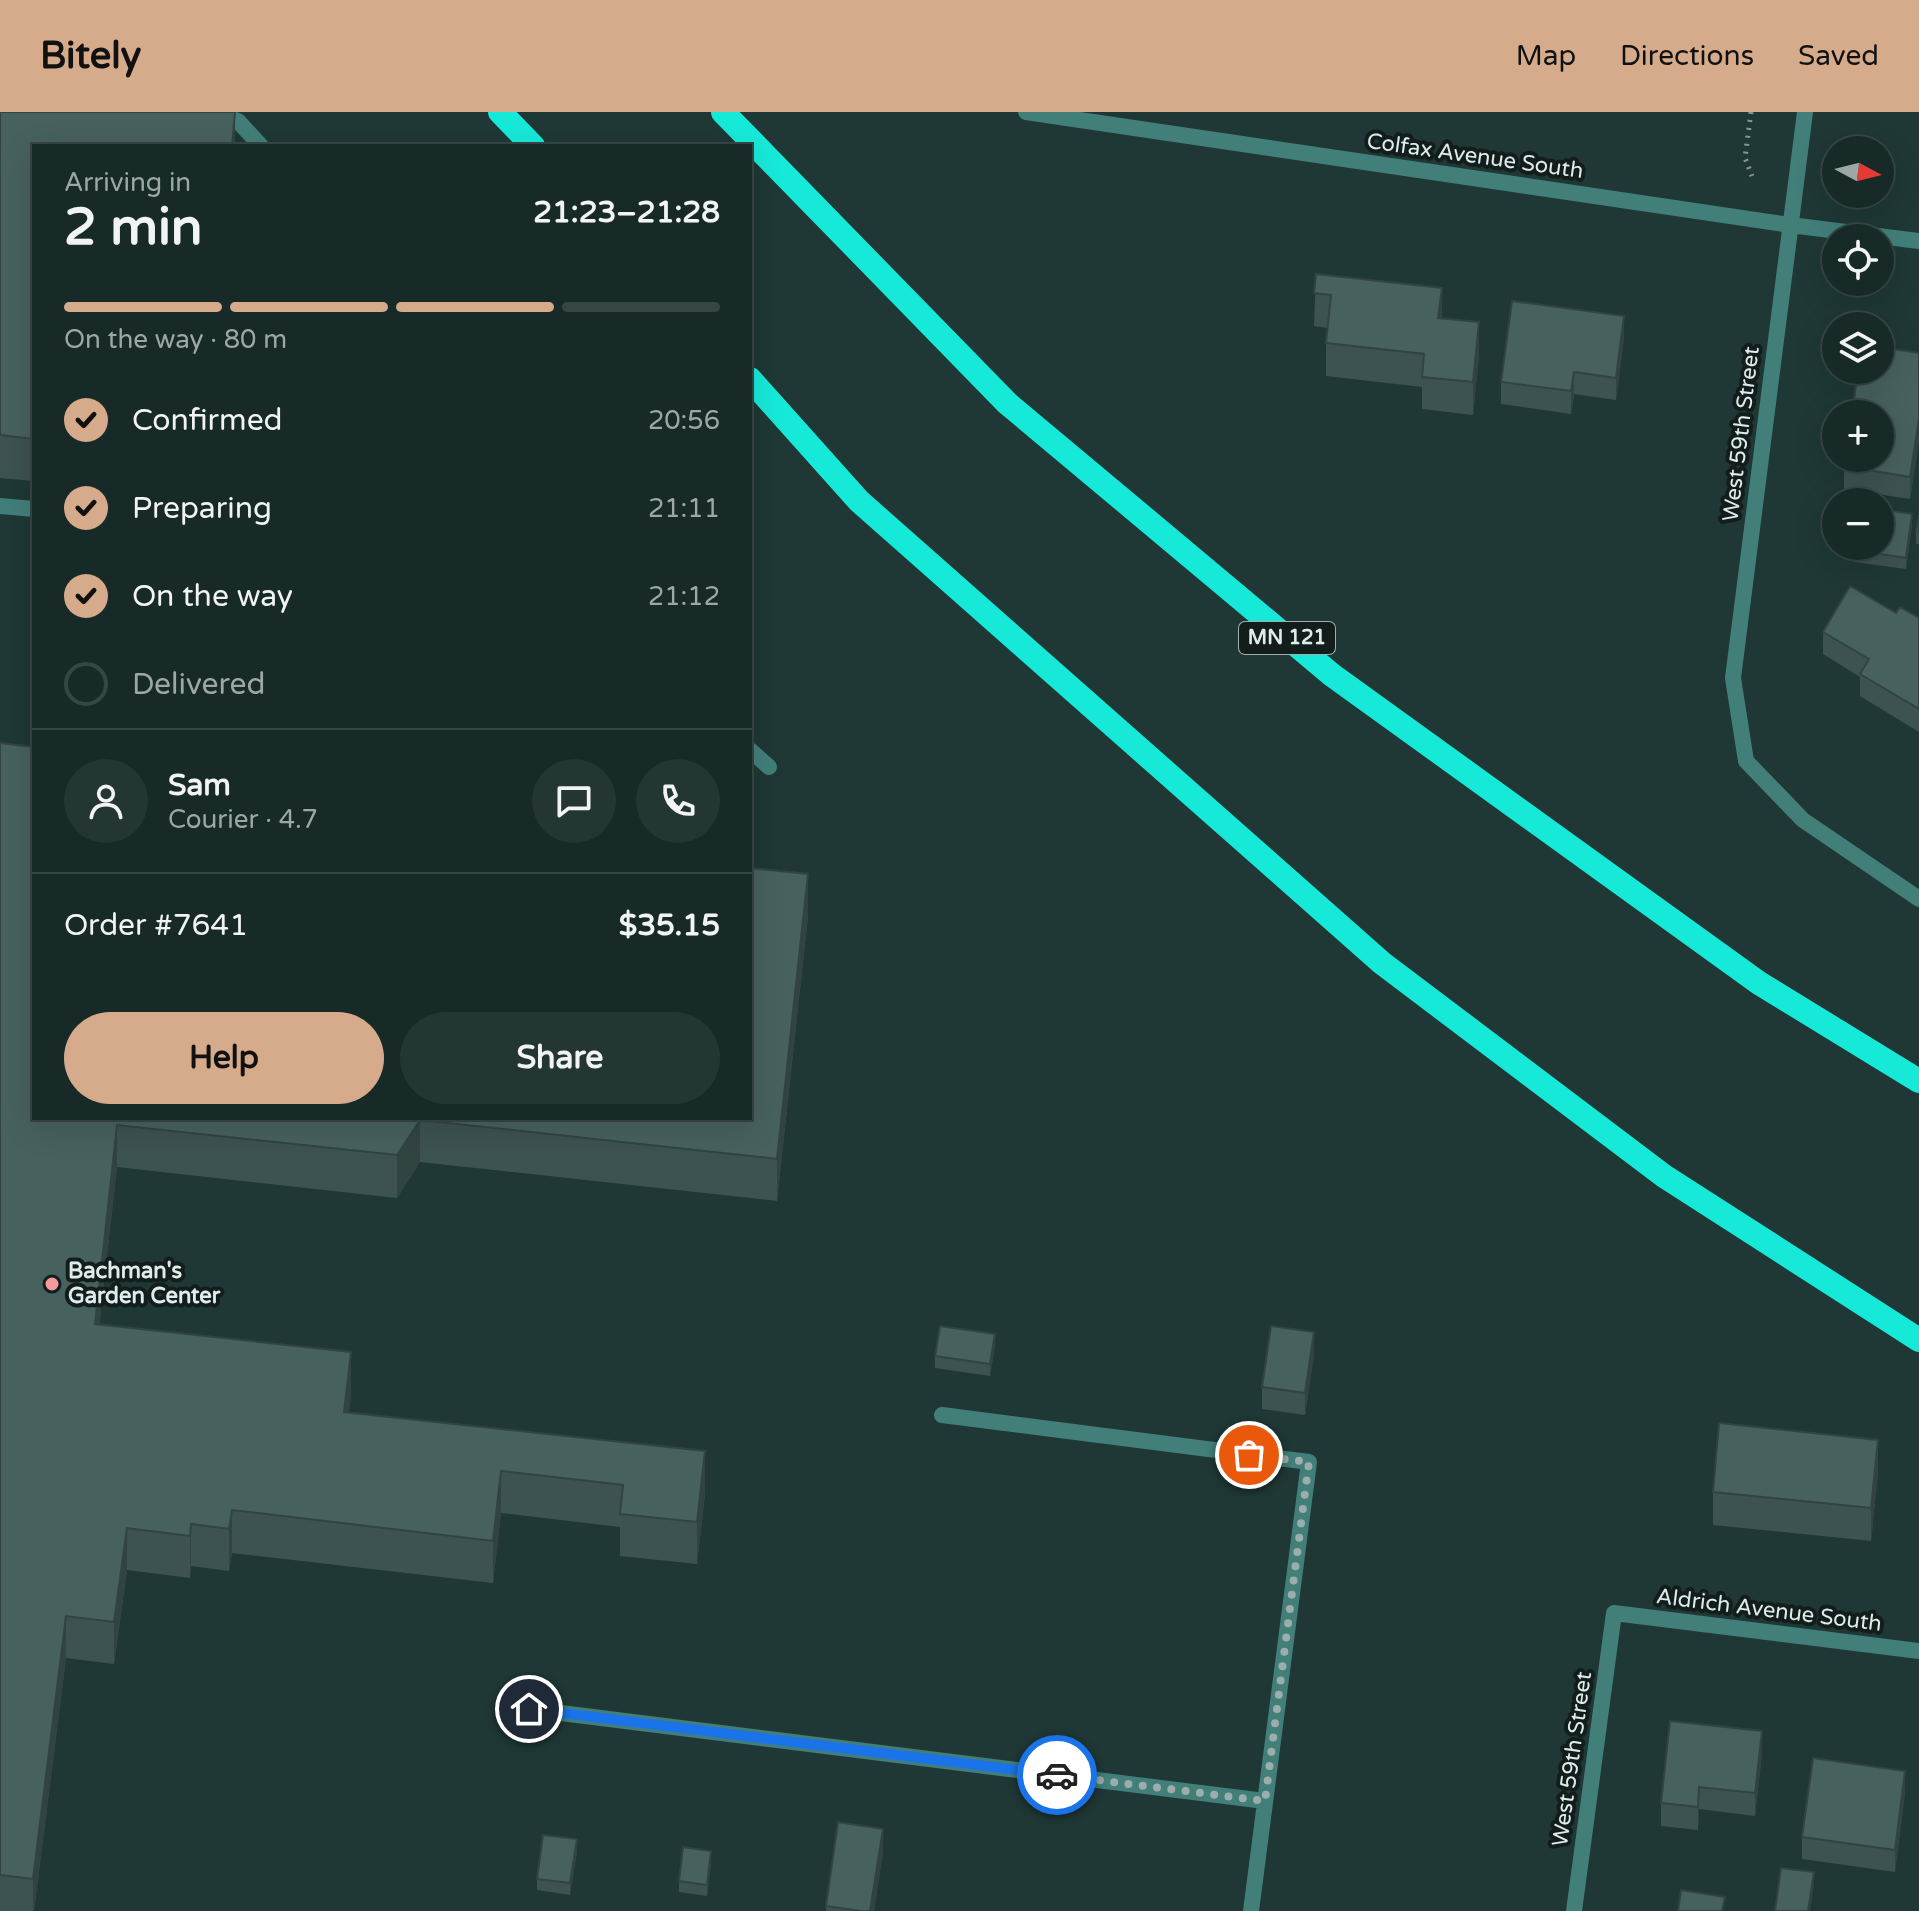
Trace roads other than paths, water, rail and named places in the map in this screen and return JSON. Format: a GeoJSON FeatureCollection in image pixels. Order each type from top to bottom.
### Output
{"type":"FeatureCollection","features":[{"type":"Feature","properties":{"kind":"highway"},"geometry":{"type":"LineString","coordinates":[[500,112],[531,144]]}},
{"type":"Feature","properties":{"kind":"highway","name":"MN 121"},"geometry":{"type":"LineString","coordinates":[[723,112],[1007,403],[1332,675],[1759,983],[1919,1081]]}},
{"type":"Feature","properties":{"kind":"highway"},"geometry":{"type":"LineString","coordinates":[[752,381],[859,501],[1382,963],[1664,1176],[1919,1340]]}},
{"type":"Feature","properties":{"kind":"street"},"geometry":{"type":"LineString","coordinates":[[211,112],[238,121],[259,144]]}},
{"type":"Feature","properties":{"kind":"street","name":"Colfax Avenue South"},"geometry":{"type":"LineString","coordinates":[[1026,112],[1790,225],[1919,241]]}},
{"type":"Feature","properties":{"kind":"street","name":"West 59th Street"},"geometry":{"type":"LineString","coordinates":[[1805,112],[1733,678],[1746,761],[1803,820],[1919,899]]}},
{"type":"Feature","properties":{"kind":"street"},"geometry":{"type":"LineString","coordinates":[[0,506],[32,509]]}},
{"type":"Feature","properties":{"kind":"street"},"geometry":{"type":"LineString","coordinates":[[752,752],[769,767]]}},
{"type":"Feature","properties":{"kind":"street"},"geometry":{"type":"LineString","coordinates":[[942,1415],[1309,1462],[1251,1911]]}},
{"type":"Feature","properties":{"kind":"street","name":"West 59th Street"},"geometry":{"type":"LineString","coordinates":[[1574,1911],[1614,1613]]}},
{"type":"Feature","properties":{"kind":"street","name":"Aldrich Avenue South"},"geometry":{"type":"LineString","coordinates":[[1614,1613],[1919,1651]]}},
{"type":"Feature","properties":{"kind":"street"},"geometry":{"type":"LineString","coordinates":[[529,1709],[1265,1801]]}},
{"type":"Feature","properties":{"kind":"place","name":"Bachman's Garden Center"},"geometry":{"type":"Point","coordinates":[52,1284]}}]}
